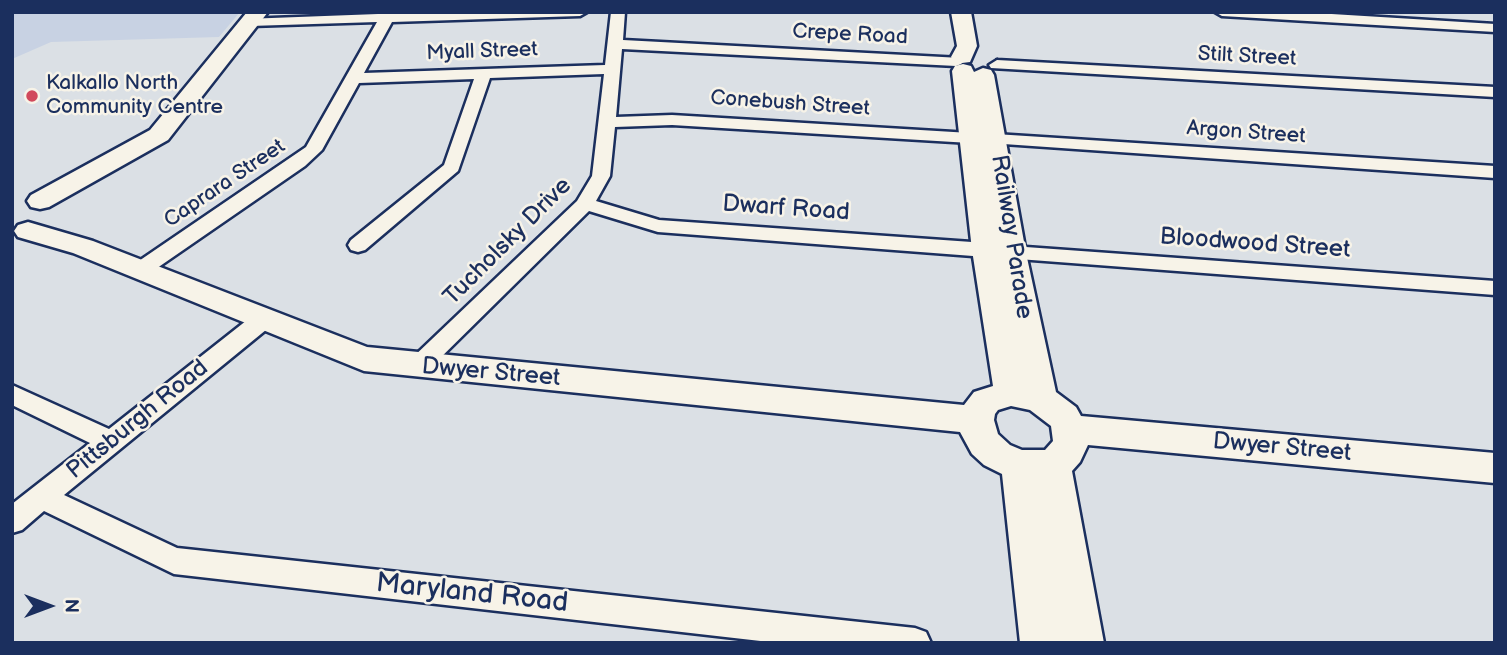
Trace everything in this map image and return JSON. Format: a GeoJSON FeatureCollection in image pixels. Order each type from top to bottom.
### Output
{"type":"FeatureCollection","features":[{"type":"Feature","properties":{"kind":"street"},"geometry":{"type":"LineString","coordinates":[[20,235],[45,214],[46,206],[28,199],[159,135],[254,17],[387,18],[580,12]]}},
{"type":"Feature","properties":{"kind":"street","name":"Tucholsky Drive"},"geometry":{"type":"LineString","coordinates":[[418,366],[585,204],[601,176],[618,12]]}},
{"type":"Feature","properties":{"kind":"street","name":"Railway Parade"},"geometry":{"type":"LineString","coordinates":[[961,12],[967,46],[974,64]]}},
{"type":"Feature","properties":{"kind":"street","name":"Railway Parade"},"geometry":{"type":"LineString","coordinates":[[979,12],[974,64],[983,139],[999,251],[1026,396]]}},
{"type":"Feature","properties":{"kind":"street"},"geometry":{"type":"LineString","coordinates":[[1223,12],[1400,17],[1495,25]]}},
{"type":"Feature","properties":{"kind":"street","name":"Caprara Street"},"geometry":{"type":"LineString","coordinates":[[140,270],[313,150],[387,18]]}},
{"type":"Feature","properties":{"kind":"street","name":"Crepe Road"},"geometry":{"type":"LineString","coordinates":[[615,44],[974,64]]}},
{"type":"Feature","properties":{"kind":"street","name":"Stilt Street"},"geometry":{"type":"LineString","coordinates":[[974,64],[1495,92]]}},
{"type":"Feature","properties":{"kind":"street","name":"Myall Street"},"geometry":{"type":"LineString","coordinates":[[353,78],[612,69]]}},
{"type":"Feature","properties":{"kind":"street"},"geometry":{"type":"LineString","coordinates":[[358,245],[452,167],[484,73]]}},
{"type":"Feature","properties":{"kind":"street","name":"Conebush Street"},"geometry":{"type":"LineString","coordinates":[[608,122],[672,120],[983,139]]}},
{"type":"Feature","properties":{"kind":"street","name":"Argon Street"},"geometry":{"type":"LineString","coordinates":[[983,139],[1495,172]]}},
{"type":"Feature","properties":{"kind":"street","name":"Dwarf Road"},"geometry":{"type":"LineString","coordinates":[[585,204],[658,226],[999,251]]}},
{"type":"Feature","properties":{"kind":"street","name":"Dwyer Street"},"geometry":{"type":"LineString","coordinates":[[20,235],[83,247],[364,359],[976,421]]}},
{"type":"Feature","properties":{"kind":"street","name":"Bloodwood Street"},"geometry":{"type":"LineString","coordinates":[[999,251],[1495,288]]}},
{"type":"Feature","properties":{"kind":"street","name":"Pittsburgh Road"},"geometry":{"type":"LineString","coordinates":[[12,521],[264,319]]}},
{"type":"Feature","properties":{"kind":"street"},"geometry":{"type":"LineString","coordinates":[[12,394],[111,442]]}},
{"type":"Feature","properties":{"kind":"street"},"geometry":{"type":"LineString","coordinates":[[1026,396],[1064,417],[1070,429],[1071,441],[1067,452],[1036,464],[997,455],[985,444],[978,432],[976,421],[979,410],[986,401],[1026,396]]}},
{"type":"Feature","properties":{"kind":"street","name":"Dwyer Street"},"geometry":{"type":"LineString","coordinates":[[1070,429],[1495,468]]}},
{"type":"Feature","properties":{"kind":"street"},"geometry":{"type":"LineString","coordinates":[[1036,464],[1042,643]]}},
{"type":"Feature","properties":{"kind":"street"},"geometry":{"type":"LineString","coordinates":[[1036,464],[1082,643]]}},
{"type":"Feature","properties":{"kind":"street","name":"Maryland Road"},"geometry":{"type":"LineString","coordinates":[[42,497],[174,561],[915,643]]}},
{"type":"Feature","properties":{"kind":"shaded area"},"geometry":{"type":"Polygon","coordinates":[[[12,12],[240,12],[219,37],[51,42],[12,59],[12,12]]]}},
{"type":"Feature","properties":{"kind":"place","name":"Kalkallo North Community Centre"},"geometry":{"type":"Point","coordinates":[32,96]}}]}
